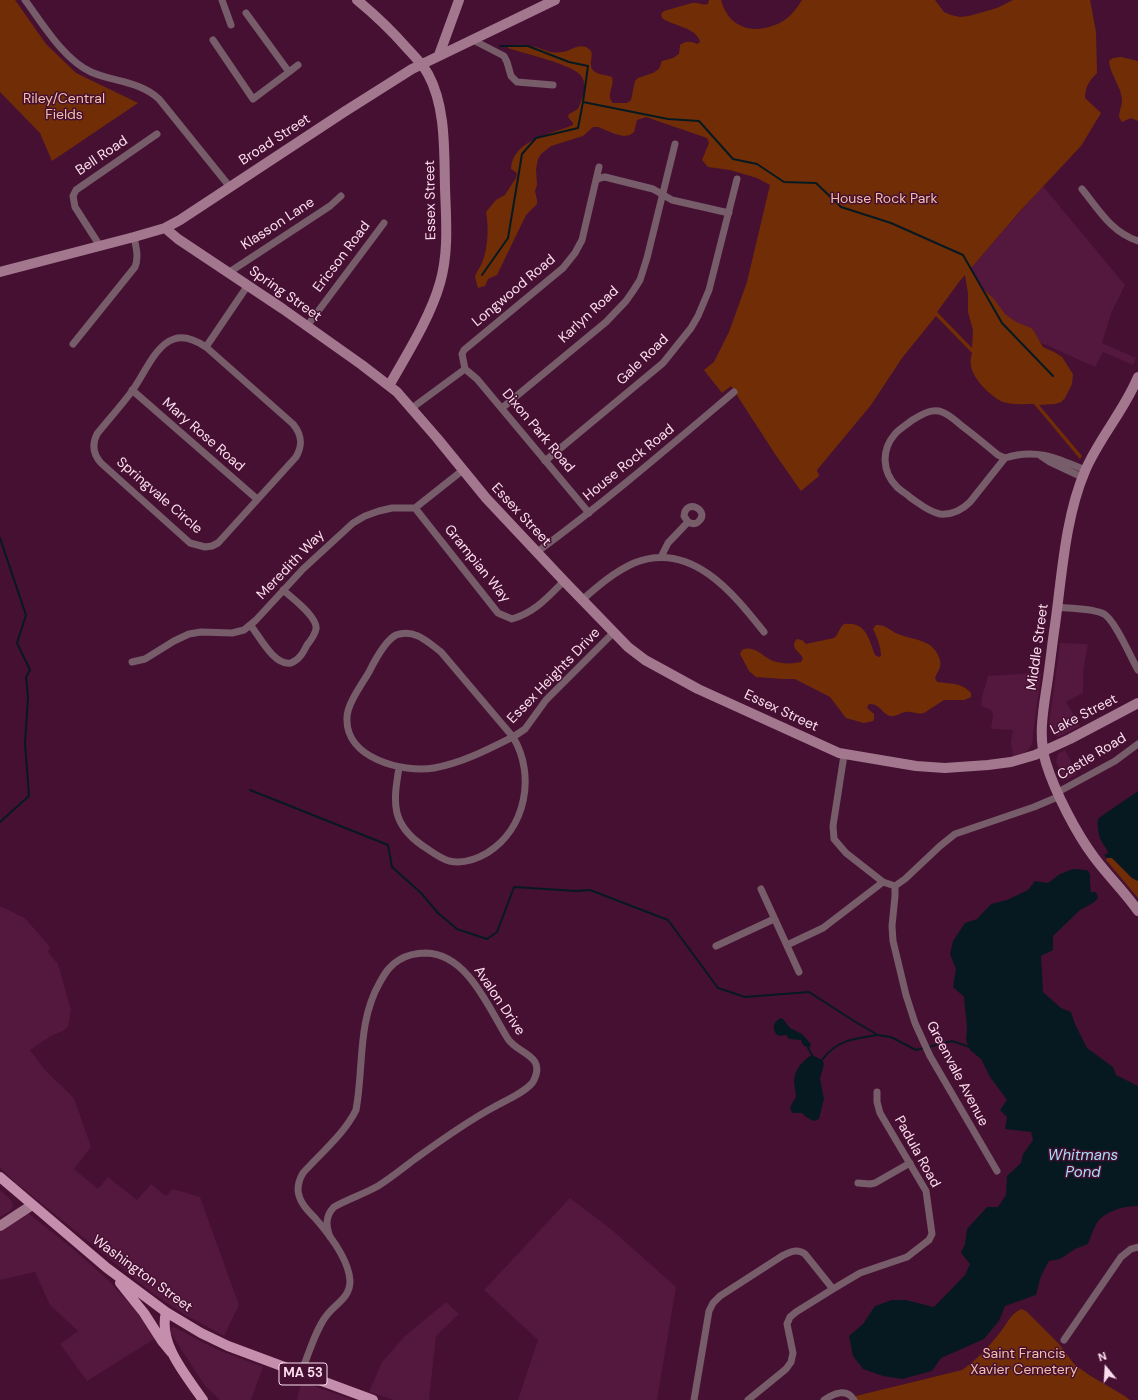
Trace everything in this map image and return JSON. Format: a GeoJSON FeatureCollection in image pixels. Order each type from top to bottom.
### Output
{"type":"FeatureCollection","features":[{"type":"Feature","properties":{"kind":"main road","name":"Washington Street"},"geometry":{"type":"LineString","coordinates":[[0,1177],[107,1268],[164,1311],[211,1338],[373,1400]]}},
{"type":"Feature","properties":{"kind":"main road"},"geometry":{"type":"LineString","coordinates":[[107,1268],[144,1313],[203,1400]]}},
{"type":"Feature","properties":{"kind":"main road"},"geometry":{"type":"LineString","coordinates":[[158,1335],[156,1324],[164,1311]]}},
{"type":"Feature","properties":{"kind":"main road"},"geometry":{"type":"LineString","coordinates":[[164,1311],[164,1322],[171,1352]]}},
{"type":"Feature","properties":{"kind":"street"},"geometry":{"type":"LineString","coordinates":[[25,0],[51,35],[74,61],[89,72],[139,86],[156,95],[230,187]]}},
{"type":"Feature","properties":{"kind":"street"},"geometry":{"type":"LineString","coordinates":[[222,0],[231,25]]}},
{"type":"Feature","properties":{"kind":"street","name":"Essex Street"},"geometry":{"type":"LineString","coordinates":[[357,0],[390,30],[422,64],[430,78],[443,129],[446,250],[442,274],[437,293],[424,322],[389,386],[412,408],[486,498],[613,633],[636,654],[685,682],[829,749],[844,755],[916,766],[952,768],[1012,762],[1044,752]]}},
{"type":"Feature","properties":{"kind":"street"},"geometry":{"type":"LineString","coordinates":[[438,55],[459,0]]}},
{"type":"Feature","properties":{"kind":"street","name":"Broad Street"},"geometry":{"type":"LineString","coordinates":[[0,272],[165,228],[180,220],[344,112],[422,64],[555,0]]}},
{"type":"Feature","properties":{"kind":"street"},"geometry":{"type":"LineString","coordinates":[[246,13],[289,72]]}},
{"type":"Feature","properties":{"kind":"street"},"geometry":{"type":"LineString","coordinates":[[213,40],[254,99],[298,65]]}},
{"type":"Feature","properties":{"kind":"street"},"geometry":{"type":"LineString","coordinates":[[473,40],[504,56],[511,76],[517,82],[553,85]]}},
{"type":"Feature","properties":{"kind":"street","name":"Bell Road"},"geometry":{"type":"LineString","coordinates":[[100,246],[75,207],[73,196],[76,190],[156,134]]}},
{"type":"Feature","properties":{"kind":"street","name":"Karlyn Road"},"geometry":{"type":"LineString","coordinates":[[502,408],[606,322],[626,301],[640,280],[644,270],[663,194],[674,144]]}},
{"type":"Feature","properties":{"kind":"street","name":"Longwood Road"},"geometry":{"type":"LineString","coordinates":[[465,369],[462,358],[464,350],[563,268],[575,253],[582,240],[599,168]]}},
{"type":"Feature","properties":{"kind":"street"},"geometry":{"type":"LineString","coordinates":[[596,180],[605,177],[653,189],[672,200],[729,212]]}},
{"type":"Feature","properties":{"kind":"street","name":"Gale Road"},"geometry":{"type":"LineString","coordinates":[[545,461],[667,359],[679,344],[698,316],[709,290],[737,179]]}},
{"type":"Feature","properties":{"kind":"street"},"geometry":{"type":"LineString","coordinates":[[1082,189],[1115,228],[1127,237],[1138,241]]}},
{"type":"Feature","properties":{"kind":"street","name":"Klasson Lane"},"geometry":{"type":"LineString","coordinates":[[228,273],[330,206],[341,196]]}},
{"type":"Feature","properties":{"kind":"street","name":"Ericson Road"},"geometry":{"type":"LineString","coordinates":[[307,326],[384,223]]}},
{"type":"Feature","properties":{"kind":"street","name":"Spring Street"},"geometry":{"type":"LineString","coordinates":[[165,228],[173,236],[248,285],[389,386]]}},
{"type":"Feature","properties":{"kind":"street"},"geometry":{"type":"LineString","coordinates":[[73,344],[135,267],[137,256],[134,237]]}},
{"type":"Feature","properties":{"kind":"street"},"geometry":{"type":"LineString","coordinates":[[206,347],[248,285]]}},
{"type":"Feature","properties":{"kind":"street","name":"Springvale Circle"},"geometry":{"type":"LineString","coordinates":[[181,338],[198,342],[206,347],[293,424],[300,437],[300,449],[296,457],[218,543],[212,546],[204,547],[190,543],[101,463],[95,452],[94,440],[97,434],[132,390],[161,347],[168,342],[181,338]]}},
{"type":"Feature","properties":{"kind":"street"},"geometry":{"type":"LineString","coordinates":[[412,408],[465,369]]}},
{"type":"Feature","properties":{"kind":"street","name":"Dixon Park Road"},"geometry":{"type":"LineString","coordinates":[[465,369],[477,379],[502,408],[589,513]]}},
{"type":"Feature","properties":{"kind":"street","name":"Middle Street"},"geometry":{"type":"LineString","coordinates":[[1138,377],[1128,399],[1096,450],[1084,474],[1075,499],[1042,723],[1044,752],[1049,770],[1059,794],[1085,844],[1138,911]]}},
{"type":"Feature","properties":{"kind":"street","name":"Mary Rose Road"},"geometry":{"type":"LineString","coordinates":[[132,390],[258,498]]}},
{"type":"Feature","properties":{"kind":"street","name":"House Rock Road"},"geometry":{"type":"LineString","coordinates":[[537,552],[589,513],[647,466],[734,392]]}},
{"type":"Feature","properties":{"kind":"street"},"geometry":{"type":"LineString","coordinates":[[1005,458],[947,414],[930,411],[919,416],[896,433],[888,445],[885,454],[885,463],[891,480],[897,487],[926,509],[945,514],[957,511],[970,502],[1005,458],[1025,453],[1041,456],[1050,462],[1084,474]]}},
{"type":"Feature","properties":{"kind":"street"},"geometry":{"type":"LineString","coordinates":[[415,508],[463,470]]}},
{"type":"Feature","properties":{"kind":"street","name":"Meredith Way"},"geometry":{"type":"LineString","coordinates":[[132,662],[145,659],[174,641],[189,634],[201,632],[232,633],[244,630],[251,626],[283,590],[324,549],[353,523],[365,516],[379,511],[392,508],[415,508]]}},
{"type":"Feature","properties":{"kind":"street","name":"Grampian Way"},"geometry":{"type":"LineString","coordinates":[[415,508],[498,613],[512,620],[526,615],[543,602],[564,581]]}},
{"type":"Feature","properties":{"kind":"street"},"geometry":{"type":"LineString","coordinates":[[661,557],[668,543],[688,522]]}},
{"type":"Feature","properties":{"kind":"street"},"geometry":{"type":"LineString","coordinates":[[582,600],[606,580],[625,568],[642,560],[661,557],[669,558],[684,562],[709,574],[729,591],[764,632]]}},
{"type":"Feature","properties":{"kind":"street"},"geometry":{"type":"LineString","coordinates":[[251,626],[275,658],[281,662],[291,663],[300,657],[314,635],[316,624],[310,615],[283,590]]}},
{"type":"Feature","properties":{"kind":"street"},"geometry":{"type":"LineString","coordinates":[[1058,607],[1098,612],[1106,616],[1113,623],[1138,670]]}},
{"type":"Feature","properties":{"kind":"street","name":"Essex Heights Drive"},"geometry":{"type":"LineString","coordinates":[[513,737],[441,652],[428,641],[416,634],[395,636],[387,641],[350,705],[347,717],[347,727],[353,740],[372,757],[385,764],[399,768],[432,768],[468,759],[513,737],[525,729],[546,700],[613,633]]}},
{"type":"Feature","properties":{"kind":"street","name":"Lake Street"},"geometry":{"type":"LineString","coordinates":[[1044,752],[1138,703]]}},
{"type":"Feature","properties":{"kind":"street"},"geometry":{"type":"LineString","coordinates":[[399,768],[396,783],[395,808],[403,828],[415,841],[438,857],[449,861],[461,862],[472,860],[493,849],[504,839],[510,831],[522,807],[526,776],[523,761],[513,737]]}},
{"type":"Feature","properties":{"kind":"street","name":"Castle Road"},"geometry":{"type":"LineString","coordinates":[[895,886],[905,879],[955,834],[1034,807],[1115,761],[1138,744]]}},
{"type":"Feature","properties":{"kind":"street"},"geometry":{"type":"LineString","coordinates":[[844,755],[832,826],[833,836],[841,849],[883,882],[895,886]]}},
{"type":"Feature","properties":{"kind":"street"},"geometry":{"type":"LineString","coordinates":[[787,945],[823,928],[883,882]]}},
{"type":"Feature","properties":{"kind":"street","name":"Greenvale Avenue"},"geometry":{"type":"LineString","coordinates":[[895,886],[892,926],[893,941],[912,1013],[926,1048],[997,1171]]}},
{"type":"Feature","properties":{"kind":"street"},"geometry":{"type":"LineString","coordinates":[[760,889],[800,972]]}},
{"type":"Feature","properties":{"kind":"street"},"geometry":{"type":"LineString","coordinates":[[716,946],[774,919]]}},
{"type":"Feature","properties":{"kind":"street","name":"Avalon Drive"},"geometry":{"type":"LineString","coordinates":[[301,1373],[323,1320],[332,1309],[341,1302],[348,1289],[349,1275],[346,1261],[330,1237],[303,1205],[298,1191],[298,1184],[303,1173],[341,1132],[356,1110],[364,1026],[368,1008],[389,968],[400,959],[419,953],[437,954],[443,956],[452,961],[465,972],[481,994],[514,1047],[532,1057],[536,1065],[534,1080],[528,1087],[485,1112],[415,1159],[381,1184],[334,1207],[326,1220],[330,1237]]}},
{"type":"Feature","properties":{"kind":"street","name":"Padula Road"},"geometry":{"type":"LineString","coordinates":[[833,1289],[860,1273],[907,1257],[929,1240],[932,1234],[928,1196],[880,1113],[877,1102],[878,1092]]}},
{"type":"Feature","properties":{"kind":"street"},"geometry":{"type":"LineString","coordinates":[[858,1183],[875,1183],[910,1163]]}},
{"type":"Feature","properties":{"kind":"street"},"geometry":{"type":"LineString","coordinates":[[0,1226],[32,1205]]}},
{"type":"Feature","properties":{"kind":"street"},"geometry":{"type":"LineString","coordinates":[[1064,1340],[1121,1257],[1131,1249],[1138,1247]]}},
{"type":"Feature","properties":{"kind":"street"},"geometry":{"type":"LineString","coordinates":[[694,1400],[709,1311],[713,1303],[720,1296],[782,1256],[799,1251],[805,1254],[833,1289],[790,1317],[787,1324],[793,1353],[791,1362],[786,1369],[748,1400]]}},
{"type":"Feature","properties":{"kind":"street"},"geometry":{"type":"LineString","coordinates":[[824,1400],[841,1392],[849,1394],[854,1400]]}},
{"type":"Feature","properties":{"kind":"shaded area"},"geometry":{"type":"Polygon","coordinates":[[[1043,186],[1125,285],[1112,311],[1102,343],[1136,358],[1133,365],[1103,352],[1095,367],[1004,326],[966,273],[1043,186]]]}},
{"type":"Feature","properties":{"kind":"shaded area"},"geometry":{"type":"Polygon","coordinates":[[[1060,643],[1088,644],[1083,672],[1083,693],[1066,702],[1080,726],[1058,737],[1050,732],[1049,724],[1060,643]]]}},
{"type":"Feature","properties":{"kind":"shaded area"},"geometry":{"type":"Polygon","coordinates":[[[1034,673],[1041,674],[1032,744],[1024,753],[1013,756],[1011,742],[1013,730],[991,729],[993,715],[991,710],[981,706],[982,697],[988,676],[1034,673]]]}},
{"type":"Feature","properties":{"kind":"shaded area"},"geometry":{"type":"Polygon","coordinates":[[[1065,750],[1077,774],[1067,780],[1062,777],[1056,761],[1058,754],[1065,750]]]}},
{"type":"Feature","properties":{"kind":"shaded area"},"geometry":{"type":"Polygon","coordinates":[[[0,906],[25,918],[50,947],[48,952],[58,964],[71,1010],[68,1027],[30,1050],[46,1071],[74,1098],[91,1147],[74,1169],[98,1189],[108,1177],[137,1200],[151,1184],[166,1196],[173,1189],[200,1197],[239,1305],[224,1336],[182,1313],[151,1292],[16,1183],[0,1168],[0,906]]]}},
{"type":"Feature","properties":{"kind":"shaded area"},"geometry":{"type":"Polygon","coordinates":[[[0,1190],[11,1200],[13,1206],[10,1211],[0,1217],[0,1190]]]}},
{"type":"Feature","properties":{"kind":"shaded area"},"geometry":{"type":"Polygon","coordinates":[[[570,1198],[612,1230],[676,1287],[657,1400],[518,1400],[538,1340],[484,1290],[570,1198]]]}},
{"type":"Feature","properties":{"kind":"shaded area"},"geometry":{"type":"Polygon","coordinates":[[[25,1213],[28,1213],[72,1248],[107,1279],[132,1306],[156,1338],[87,1381],[60,1344],[78,1331],[50,1305],[35,1272],[0,1280],[0,1230],[25,1213]]]}},
{"type":"Feature","properties":{"kind":"shaded area"},"geometry":{"type":"Polygon","coordinates":[[[446,1302],[459,1314],[436,1336],[429,1400],[394,1400],[369,1392],[382,1362],[405,1336],[446,1302]]]}},
{"type":"Feature","properties":{"kind":"shaded area"},"geometry":{"type":"Polygon","coordinates":[[[174,1327],[216,1349],[263,1367],[251,1400],[220,1400],[205,1386],[170,1332],[171,1328],[174,1327]]]}},
{"type":"Feature","properties":{"kind":"shaded area"},"geometry":{"type":"Polygon","coordinates":[[[302,1382],[354,1400],[297,1400],[302,1382]]]}},
{"type":"Feature","properties":{"kind":"green space","name":"Riley/Central Fields"},"geometry":{"type":"Polygon","coordinates":[[[0,0],[15,0],[46,44],[76,73],[138,103],[52,161],[40,133],[0,92],[0,0]]]}},
{"type":"Feature","properties":{"kind":"green space","name":"House Rock Park"},"geometry":{"type":"Polygon","coordinates":[[[709,0],[721,0],[724,9],[735,22],[741,26],[757,29],[766,28],[783,21],[794,11],[802,0],[935,0],[944,12],[960,17],[997,8],[1013,0],[1090,0],[1096,32],[1097,73],[1088,84],[1085,98],[1101,113],[1081,146],[1021,210],[971,268],[980,286],[994,299],[1005,314],[1016,322],[1031,328],[1043,347],[1062,357],[1073,374],[1072,384],[1065,398],[1061,402],[1039,405],[1082,456],[1080,459],[1034,404],[1014,404],[1003,402],[998,400],[983,387],[972,371],[972,353],[936,316],[902,358],[871,405],[817,470],[819,476],[801,491],[731,386],[722,393],[704,370],[714,362],[729,332],[747,282],[770,185],[757,178],[730,170],[708,167],[702,160],[709,143],[707,138],[646,117],[637,120],[634,132],[630,135],[624,136],[598,127],[593,127],[583,136],[551,146],[541,154],[538,159],[536,169],[537,185],[535,191],[537,204],[526,215],[497,275],[488,279],[485,286],[478,288],[475,277],[482,263],[487,244],[488,231],[486,212],[496,200],[505,195],[516,178],[517,173],[511,169],[513,159],[518,151],[534,140],[573,125],[568,117],[569,114],[578,109],[583,97],[584,89],[584,81],[582,77],[570,68],[508,48],[508,45],[527,45],[549,52],[563,52],[582,46],[586,47],[592,54],[591,67],[593,70],[599,74],[612,77],[613,81],[610,97],[613,103],[627,103],[631,100],[635,81],[638,78],[653,73],[659,69],[662,61],[673,58],[679,54],[680,45],[686,42],[697,44],[700,42],[694,33],[684,27],[666,21],[662,18],[661,14],[664,11],[692,3],[704,5],[708,4],[709,0]],[[965,275],[937,312],[972,348],[973,330],[968,312],[968,293],[965,275]]]}},
{"type":"Feature","properties":{"kind":"green space"},"geometry":{"type":"Polygon","coordinates":[[[1121,57],[1138,61],[1138,121],[1131,118],[1122,122],[1119,117],[1122,103],[1121,96],[1111,71],[1109,61],[1113,58],[1121,57]]]}},
{"type":"Feature","properties":{"kind":"green space"},"geometry":{"type":"Polygon","coordinates":[[[844,624],[857,625],[862,628],[866,632],[875,655],[879,657],[881,656],[880,649],[873,629],[876,625],[888,628],[903,636],[926,643],[935,650],[940,660],[940,667],[935,678],[937,682],[959,685],[971,693],[971,697],[964,700],[944,700],[924,713],[919,714],[905,712],[892,716],[887,715],[876,705],[869,704],[867,708],[874,714],[874,719],[873,721],[864,723],[846,718],[830,697],[795,679],[756,677],[749,671],[740,654],[742,650],[750,649],[776,662],[801,662],[803,658],[794,647],[797,639],[802,640],[806,644],[834,638],[844,624]]]}},
{"type":"Feature","properties":{"kind":"green space"},"geometry":{"type":"Polygon","coordinates":[[[1107,858],[1112,858],[1132,878],[1138,881],[1138,898],[1106,860],[1107,858]]]}},
{"type":"Feature","properties":{"kind":"green space","name":"Saint Francis Xavier Cemetery"},"geometry":{"type":"Polygon","coordinates":[[[1021,1309],[1026,1311],[1059,1344],[1074,1364],[1130,1400],[857,1400],[856,1396],[962,1370],[972,1363],[986,1349],[1001,1332],[1011,1317],[1021,1309]]]}},
{"type":"Feature","properties":{"kind":"water"},"geometry":{"type":"Polygon","coordinates":[[[1138,791],[1138,881],[1132,878],[1112,858],[1107,858],[1104,855],[1108,853],[1098,830],[1098,819],[1138,791]]]}},
{"type":"Feature","properties":{"kind":"water","name":"Whitmans Pond"},"geometry":{"type":"Polygon","coordinates":[[[1073,869],[1087,870],[1090,874],[1091,892],[1096,892],[1098,898],[1093,903],[1080,910],[1053,936],[1053,950],[1041,956],[1043,992],[1061,1008],[1071,1012],[1075,1024],[1087,1048],[1113,1067],[1116,1075],[1138,1086],[1138,1206],[1117,1209],[1099,1220],[1088,1244],[1075,1249],[1060,1259],[1049,1261],[1041,1276],[1036,1295],[1005,1306],[999,1321],[984,1339],[941,1358],[932,1371],[902,1379],[883,1376],[863,1369],[853,1356],[849,1336],[863,1324],[875,1306],[892,1300],[906,1300],[934,1307],[965,1275],[970,1264],[961,1253],[965,1244],[967,1229],[987,1207],[998,1207],[1006,1195],[1007,1176],[1021,1163],[1023,1154],[1033,1140],[1031,1132],[1005,1129],[1007,1117],[1000,1110],[1007,1100],[990,1077],[981,1059],[970,1050],[966,1040],[967,1028],[964,997],[953,987],[956,969],[950,954],[953,941],[965,923],[977,919],[991,904],[1007,900],[1028,890],[1035,881],[1048,883],[1060,874],[1073,869]]]}},
{"type":"Feature","properties":{"kind":"water"},"geometry":{"type":"Polygon","coordinates":[[[781,1018],[790,1028],[802,1034],[811,1044],[810,1047],[808,1048],[803,1045],[801,1040],[789,1039],[786,1035],[780,1036],[776,1034],[774,1025],[776,1021],[781,1018]]]}},
{"type":"Feature","properties":{"kind":"water"},"geometry":{"type":"Polygon","coordinates":[[[812,1055],[822,1060],[824,1064],[820,1079],[824,1099],[819,1119],[814,1121],[802,1113],[792,1113],[790,1107],[796,1097],[794,1077],[797,1069],[812,1055]]]}},
{"type":"Feature","properties":{"kind":"waterway"},"geometry":{"type":"LineString","coordinates":[[482,275],[508,238],[522,154],[536,138],[578,128],[588,66],[569,62],[528,46],[500,46]]}},
{"type":"Feature","properties":{"kind":"waterway"},"geometry":{"type":"LineString","coordinates":[[583,102],[668,119],[699,121],[733,159],[757,164],[784,182],[816,183],[841,207],[891,223],[963,255],[1002,323],[1053,376]]}},
{"type":"Feature","properties":{"kind":"waterway"},"geometry":{"type":"LineString","coordinates":[[0,538],[26,615],[17,643],[30,670],[26,677],[28,697],[25,743],[29,796],[0,822]]}},
{"type":"Feature","properties":{"kind":"waterway"},"geometry":{"type":"LineString","coordinates":[[250,790],[388,845],[392,867],[421,893],[438,913],[457,929],[487,939],[497,932],[514,887],[576,891],[590,890],[668,920],[718,988],[745,997],[809,992],[878,1035],[891,1037],[916,1050],[924,1048]]}},
{"type":"Feature","properties":{"kind":"waterway"},"geometry":{"type":"LineString","coordinates":[[822,1060],[828,1053],[840,1044],[862,1037],[877,1035]]}},
{"type":"Feature","properties":{"kind":"waterway"},"geometry":{"type":"LineString","coordinates":[[928,1047],[952,1041],[970,1047]]}},
{"type":"Feature","properties":{"kind":"waterway"},"geometry":{"type":"LineString","coordinates":[[808,1048],[812,1055]]}}]}
